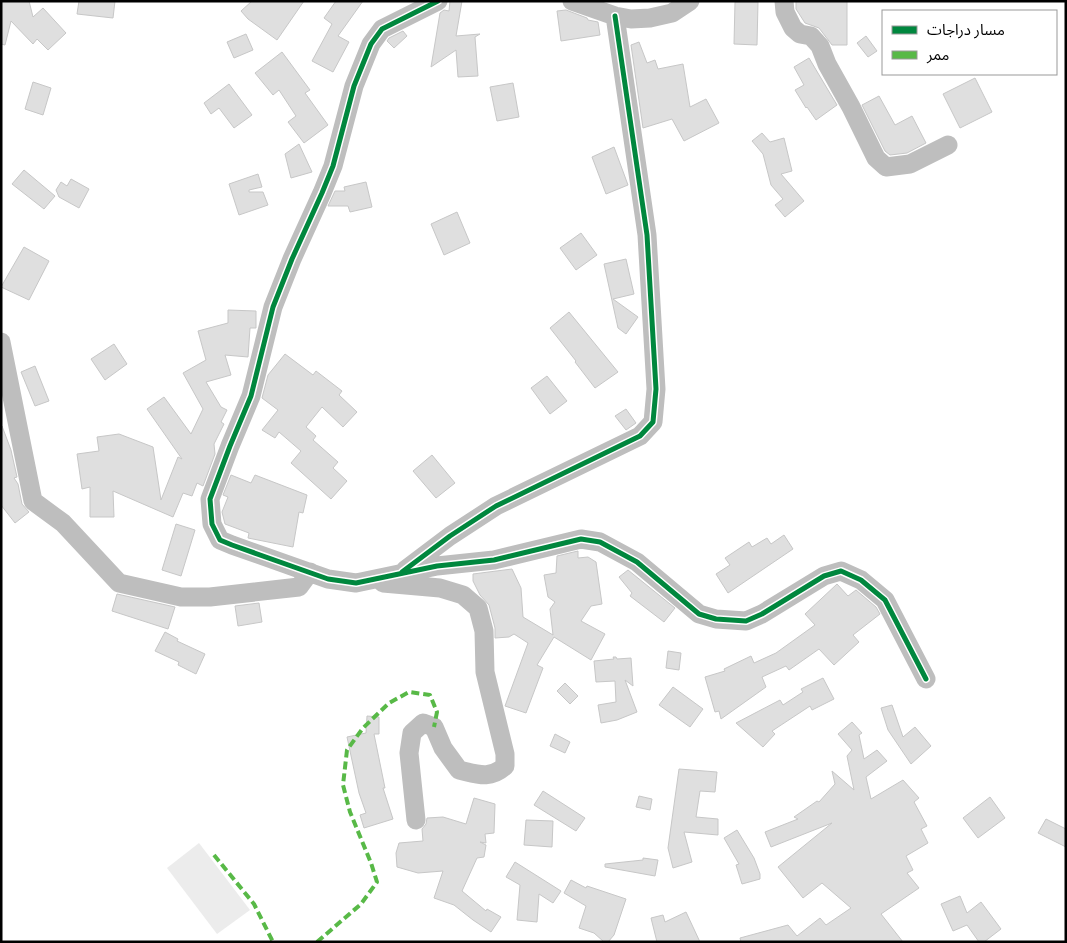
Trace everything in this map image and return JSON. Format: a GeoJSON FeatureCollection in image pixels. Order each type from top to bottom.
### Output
{"type":"FeatureCollection","features":[{"type":"Feature","properties":{"kind":"street"},"geometry":{"type":"LineString","coordinates":[[438,1],[382,29],[371,44],[354,86],[334,166],[292,259],[274,306],[251,396],[210,500],[212,524],[220,540],[232,546],[328,579],[356,583],[437,566],[494,560],[581,538],[600,542],[637,562],[698,614],[716,619],[746,621],[762,614],[824,576],[841,572],[861,580],[885,600],[926,679]]}},
{"type":"Feature","properties":{"kind":"street"},"geometry":{"type":"LineString","coordinates":[[572,1],[615,16],[631,19],[650,18],[672,13],[690,1]]}},
{"type":"Feature","properties":{"kind":"street"},"geometry":{"type":"LineString","coordinates":[[784,1],[785,12],[793,28],[800,34],[811,36],[820,46],[827,64],[876,158],[886,167],[910,164],[948,145]]}},
{"type":"Feature","properties":{"kind":"street"},"geometry":{"type":"LineString","coordinates":[[400,574],[450,536],[496,506],[640,436],[653,422],[656,389],[647,235],[615,16]]}},
{"type":"Feature","properties":{"kind":"street"},"geometry":{"type":"LineString","coordinates":[[1,342],[33,501],[63,523],[119,583],[181,597],[210,597],[299,587],[310,572]]}},
{"type":"Feature","properties":{"kind":"street"},"geometry":{"type":"LineString","coordinates":[[366,581],[400,586],[440,588],[463,596],[478,608],[484,631],[485,672],[505,754],[505,766],[497,774],[481,775],[458,770],[443,748],[434,727],[424,723],[412,733],[409,753],[416,820]]}},
{"type":"Feature","properties":{"kind":"shaded area"},"geometry":{"type":"Polygon","coordinates":[[[199,843],[250,910],[217,934],[167,868],[199,843]]]}},
{"type":"Feature","properties":{"kind":"building"},"geometry":{"type":"Polygon","coordinates":[[[1,1],[29,1],[33,17],[43,8],[66,33],[48,50],[37,39],[33,44],[11,21],[5,45],[1,44],[1,1]]]}},
{"type":"Feature","properties":{"kind":"building"},"geometry":{"type":"Polygon","coordinates":[[[79,1],[115,1],[113,18],[77,14],[79,1]]]}},
{"type":"Feature","properties":{"kind":"building"},"geometry":{"type":"Polygon","coordinates":[[[252,1],[304,1],[277,40],[248,19],[241,11],[252,1]]]}},
{"type":"Feature","properties":{"kind":"building"},"geometry":{"type":"Polygon","coordinates":[[[336,1],[363,1],[338,36],[349,42],[333,72],[312,61],[332,24],[324,18],[336,1]]]}},
{"type":"Feature","properties":{"kind":"building"},"geometry":{"type":"Polygon","coordinates":[[[450,1],[462,1],[456,36],[480,34],[475,37],[478,76],[458,77],[456,50],[431,67],[440,13],[444,10],[449,11],[450,1]]]}},
{"type":"Feature","properties":{"kind":"building"},"geometry":{"type":"Polygon","coordinates":[[[796,1],[847,1],[847,45],[832,45],[819,28],[805,23],[796,9],[796,1]]]}},
{"type":"Feature","properties":{"kind":"building"},"geometry":{"type":"Polygon","coordinates":[[[735,2],[758,2],[757,45],[734,44],[735,2]]]}},
{"type":"Feature","properties":{"kind":"building"},"geometry":{"type":"Polygon","coordinates":[[[566,10],[588,20],[598,22],[600,35],[561,41],[557,11],[566,10]]]}},
{"type":"Feature","properties":{"kind":"building"},"geometry":{"type":"Polygon","coordinates":[[[403,31],[407,36],[394,48],[387,41],[403,31]]]}},
{"type":"Feature","properties":{"kind":"building"},"geometry":{"type":"Polygon","coordinates":[[[246,34],[253,50],[234,58],[227,42],[246,34]]]}},
{"type":"Feature","properties":{"kind":"building"},"geometry":{"type":"Polygon","coordinates":[[[866,36],[877,51],[868,57],[857,43],[866,36]]]}},
{"type":"Feature","properties":{"kind":"building"},"geometry":{"type":"Polygon","coordinates":[[[639,42],[647,63],[655,60],[658,69],[683,64],[690,107],[706,99],[719,123],[684,141],[672,119],[643,128],[631,45],[639,42]]]}},
{"type":"Feature","properties":{"kind":"building"},"geometry":{"type":"Polygon","coordinates":[[[282,52],[310,90],[305,93],[328,125],[304,143],[288,122],[296,116],[279,90],[273,95],[255,73],[282,52]]]}},
{"type":"Feature","properties":{"kind":"building"},"geometry":{"type":"Polygon","coordinates":[[[809,58],[837,105],[816,120],[795,90],[804,85],[794,67],[809,58]]]}},
{"type":"Feature","properties":{"kind":"building"},"geometry":{"type":"Polygon","coordinates":[[[975,78],[992,112],[960,128],[943,94],[975,78]]]}},
{"type":"Feature","properties":{"kind":"building"},"geometry":{"type":"Polygon","coordinates":[[[33,82],[51,88],[43,115],[25,109],[33,82]]]}},
{"type":"Feature","properties":{"kind":"building"},"geometry":{"type":"Polygon","coordinates":[[[513,83],[519,117],[497,121],[490,87],[513,83]]]}},
{"type":"Feature","properties":{"kind":"building"},"geometry":{"type":"Polygon","coordinates":[[[229,84],[252,115],[234,128],[219,108],[211,114],[204,103],[229,84]]]}},
{"type":"Feature","properties":{"kind":"building"},"geometry":{"type":"Polygon","coordinates":[[[879,96],[895,125],[912,116],[926,143],[907,153],[890,155],[885,151],[862,105],[879,96]]]}},
{"type":"Feature","properties":{"kind":"building"},"geometry":{"type":"Polygon","coordinates":[[[762,133],[770,142],[784,138],[792,171],[781,174],[804,201],[785,217],[775,205],[783,199],[771,185],[763,154],[752,141],[762,133]]]}},
{"type":"Feature","properties":{"kind":"building"},"geometry":{"type":"Polygon","coordinates":[[[299,144],[312,172],[291,178],[285,154],[299,144]]]}},
{"type":"Feature","properties":{"kind":"building"},"geometry":{"type":"Polygon","coordinates":[[[614,147],[628,185],[606,194],[592,157],[614,147]]]}},
{"type":"Feature","properties":{"kind":"building"},"geometry":{"type":"Polygon","coordinates":[[[24,170],[55,196],[44,209],[12,184],[24,170]]]}},
{"type":"Feature","properties":{"kind":"building"},"geometry":{"type":"Polygon","coordinates":[[[258,174],[262,187],[249,190],[249,192],[263,192],[268,205],[239,215],[229,184],[258,174]]]}},
{"type":"Feature","properties":{"kind":"building"},"geometry":{"type":"Polygon","coordinates":[[[71,179],[89,189],[79,208],[59,197],[56,190],[61,182],[67,186],[71,179]]]}},
{"type":"Feature","properties":{"kind":"building"},"geometry":{"type":"Polygon","coordinates":[[[366,182],[372,207],[350,212],[348,206],[328,206],[335,191],[345,191],[344,187],[366,182]]]}},
{"type":"Feature","properties":{"kind":"building"},"geometry":{"type":"Polygon","coordinates":[[[457,212],[470,243],[444,255],[431,224],[457,212]]]}},
{"type":"Feature","properties":{"kind":"building"},"geometry":{"type":"Polygon","coordinates":[[[581,233],[597,255],[576,270],[560,248],[581,233]]]}},
{"type":"Feature","properties":{"kind":"building"},"geometry":{"type":"Polygon","coordinates":[[[24,247],[49,261],[29,300],[1,287],[24,247]]]}},
{"type":"Feature","properties":{"kind":"building"},"geometry":{"type":"Polygon","coordinates":[[[626,259],[634,294],[613,299],[638,317],[626,334],[618,328],[604,264],[626,259]]]}},
{"type":"Feature","properties":{"kind":"building"},"geometry":{"type":"Polygon","coordinates":[[[228,310],[256,311],[256,328],[250,328],[248,357],[225,355],[231,375],[206,382],[221,407],[227,410],[221,422],[224,424],[214,444],[215,454],[203,486],[197,483],[192,496],[183,493],[173,517],[113,491],[114,517],[90,517],[90,487],[82,489],[77,454],[99,451],[97,437],[119,434],[153,447],[161,500],[178,457],[182,459],[147,409],[164,397],[191,434],[203,409],[183,373],[206,360],[198,331],[228,323],[228,310]]]}},
{"type":"Feature","properties":{"kind":"building"},"geometry":{"type":"Polygon","coordinates":[[[569,312],[618,372],[595,388],[550,328],[569,312]]]}},
{"type":"Feature","properties":{"kind":"building"},"geometry":{"type":"Polygon","coordinates":[[[114,344],[127,364],[105,380],[91,359],[114,344]]]}},
{"type":"Feature","properties":{"kind":"building"},"geometry":{"type":"Polygon","coordinates":[[[285,354],[313,375],[316,371],[342,391],[339,395],[357,412],[343,427],[322,407],[306,427],[316,436],[313,440],[338,462],[333,468],[347,481],[331,499],[291,463],[301,451],[279,432],[275,438],[262,430],[278,410],[262,398],[268,375],[285,354]]]}},
{"type":"Feature","properties":{"kind":"building"},"geometry":{"type":"Polygon","coordinates":[[[35,366],[49,401],[35,406],[21,372],[35,366]]]}},
{"type":"Feature","properties":{"kind":"building"},"geometry":{"type":"Polygon","coordinates":[[[547,376],[567,401],[550,414],[531,388],[547,376]]]}},
{"type":"Feature","properties":{"kind":"building"},"geometry":{"type":"Polygon","coordinates":[[[626,409],[636,423],[626,430],[615,416],[626,409]]]}},
{"type":"Feature","properties":{"kind":"building"},"geometry":{"type":"Polygon","coordinates":[[[2,426],[11,450],[17,477],[14,478],[18,484],[22,504],[29,512],[15,523],[1,505],[2,426]]]}},
{"type":"Feature","properties":{"kind":"building"},"geometry":{"type":"Polygon","coordinates":[[[432,455],[455,483],[436,498],[413,471],[432,455]]]}},
{"type":"Feature","properties":{"kind":"building"},"geometry":{"type":"Polygon","coordinates":[[[231,475],[251,483],[255,475],[307,495],[303,513],[299,512],[293,547],[248,538],[249,533],[225,524],[222,512],[228,497],[223,495],[231,475]]]}},
{"type":"Feature","properties":{"kind":"building"},"geometry":{"type":"Polygon","coordinates":[[[176,524],[195,530],[181,576],[162,570],[176,524]]]}},
{"type":"Feature","properties":{"kind":"building"},"geometry":{"type":"Polygon","coordinates":[[[784,535],[793,549],[728,593],[716,574],[730,565],[725,558],[749,542],[752,547],[767,538],[771,544],[784,535]]]}},
{"type":"Feature","properties":{"kind":"building"},"geometry":{"type":"Polygon","coordinates":[[[578,551],[578,558],[588,557],[596,562],[602,604],[591,606],[581,621],[605,634],[591,660],[554,637],[537,665],[543,668],[526,713],[505,706],[528,643],[514,634],[509,637],[495,638],[495,628],[489,605],[480,595],[473,581],[473,574],[512,569],[521,588],[523,617],[553,635],[550,609],[555,602],[548,597],[544,575],[556,573],[557,556],[578,551]]]}},
{"type":"Feature","properties":{"kind":"building"},"geometry":{"type":"Polygon","coordinates":[[[628,570],[675,608],[664,622],[630,596],[632,593],[619,577],[628,570]]]}},
{"type":"Feature","properties":{"kind":"building"},"geometry":{"type":"Polygon","coordinates":[[[837,584],[848,596],[856,590],[876,607],[880,614],[853,635],[859,642],[834,665],[819,649],[789,670],[786,666],[762,677],[766,687],[721,719],[719,711],[715,712],[705,677],[725,671],[724,669],[751,656],[754,663],[776,653],[815,625],[805,614],[837,584]]]}},
{"type":"Feature","properties":{"kind":"building"},"geometry":{"type":"Polygon","coordinates":[[[117,594],[175,607],[168,629],[112,611],[117,594]]]}},
{"type":"Feature","properties":{"kind":"building"},"geometry":{"type":"Polygon","coordinates":[[[259,603],[262,622],[238,626],[235,606],[259,603]]]}},
{"type":"Feature","properties":{"kind":"building"},"geometry":{"type":"Polygon","coordinates":[[[165,632],[178,639],[177,641],[205,654],[196,674],[178,665],[179,662],[155,651],[165,632]]]}},
{"type":"Feature","properties":{"kind":"building"},"geometry":{"type":"Polygon","coordinates":[[[668,651],[681,653],[679,670],[666,668],[668,651]]]}},
{"type":"Feature","properties":{"kind":"building"},"geometry":{"type":"Polygon","coordinates":[[[613,657],[617,659],[631,658],[633,686],[625,680],[637,712],[617,720],[601,723],[598,705],[616,702],[615,681],[596,682],[594,661],[614,659],[613,657]]]}},
{"type":"Feature","properties":{"kind":"building"},"geometry":{"type":"Polygon","coordinates":[[[823,678],[834,699],[812,710],[810,706],[772,731],[775,734],[763,747],[736,723],[780,700],[783,705],[803,692],[801,689],[823,678]]]}},
{"type":"Feature","properties":{"kind":"building"},"geometry":{"type":"Polygon","coordinates":[[[565,683],[578,696],[570,704],[557,691],[565,683]]]}},
{"type":"Feature","properties":{"kind":"building"},"geometry":{"type":"Polygon","coordinates":[[[673,687],[703,709],[690,727],[659,705],[673,687]]]}},
{"type":"Feature","properties":{"kind":"building"},"geometry":{"type":"Polygon","coordinates":[[[892,705],[903,737],[915,727],[931,746],[911,764],[888,730],[881,708],[892,705]]]}},
{"type":"Feature","properties":{"kind":"building"},"geometry":{"type":"Polygon","coordinates":[[[367,716],[379,717],[379,734],[374,734],[385,788],[383,788],[393,819],[364,828],[360,815],[366,813],[359,793],[347,737],[366,733],[367,716]]]}},
{"type":"Feature","properties":{"kind":"building"},"geometry":{"type":"Polygon","coordinates":[[[852,722],[862,733],[859,735],[864,759],[877,750],[887,761],[866,777],[871,799],[903,780],[919,798],[914,802],[927,826],[921,829],[928,843],[906,856],[913,870],[907,873],[919,888],[881,914],[903,942],[741,942],[740,938],[788,925],[797,936],[820,918],[826,925],[851,908],[822,883],[803,898],[778,867],[832,823],[771,847],[765,832],[798,819],[794,817],[817,801],[819,802],[835,784],[832,771],[854,790],[847,756],[852,750],[838,734],[852,722]]]}},
{"type":"Feature","properties":{"kind":"building"},"geometry":{"type":"Polygon","coordinates":[[[555,734],[570,742],[565,753],[550,746],[555,734]]]}},
{"type":"Feature","properties":{"kind":"building"},"geometry":{"type":"Polygon","coordinates":[[[679,769],[717,772],[715,792],[700,791],[696,817],[718,819],[718,835],[684,832],[692,862],[673,868],[668,848],[679,769]]]}},
{"type":"Feature","properties":{"kind":"building"},"geometry":{"type":"Polygon","coordinates":[[[543,791],[585,818],[576,831],[534,805],[543,791]]]}},
{"type":"Feature","properties":{"kind":"building"},"geometry":{"type":"Polygon","coordinates":[[[639,796],[652,799],[650,810],[636,807],[639,796]]]}},
{"type":"Feature","properties":{"kind":"building"},"geometry":{"type":"Polygon","coordinates":[[[990,797],[1005,818],[978,838],[963,818],[990,797]]]}},
{"type":"Feature","properties":{"kind":"building"},"geometry":{"type":"Polygon","coordinates":[[[474,798],[495,804],[494,833],[485,834],[486,843],[480,842],[486,845],[484,857],[477,858],[462,891],[486,911],[487,909],[501,917],[491,932],[454,905],[434,898],[443,871],[418,873],[397,867],[396,853],[399,843],[423,841],[422,829],[426,824],[427,818],[443,817],[466,824],[474,798]]]}},
{"type":"Feature","properties":{"kind":"building"},"geometry":{"type":"Polygon","coordinates":[[[1046,819],[1066,829],[1066,847],[1038,833],[1046,819]]]}},
{"type":"Feature","properties":{"kind":"building"},"geometry":{"type":"Polygon","coordinates":[[[526,820],[553,821],[552,847],[524,845],[526,820]]]}},
{"type":"Feature","properties":{"kind":"building"},"geometry":{"type":"Polygon","coordinates":[[[737,830],[754,858],[760,874],[760,879],[742,884],[736,865],[739,864],[724,838],[737,830]]]}},
{"type":"Feature","properties":{"kind":"building"},"geometry":{"type":"Polygon","coordinates":[[[643,858],[658,860],[655,876],[605,867],[605,864],[643,860],[643,858]]]}},
{"type":"Feature","properties":{"kind":"building"},"geometry":{"type":"Polygon","coordinates":[[[515,862],[561,891],[553,903],[539,894],[537,922],[517,920],[520,885],[506,877],[515,862]]]}},
{"type":"Feature","properties":{"kind":"building"},"geometry":{"type":"Polygon","coordinates":[[[571,880],[586,888],[587,886],[626,899],[614,935],[608,942],[604,942],[594,933],[579,928],[586,906],[564,893],[571,880]]]}},
{"type":"Feature","properties":{"kind":"building"},"geometry":{"type":"Polygon","coordinates":[[[960,896],[967,913],[981,902],[1001,929],[984,942],[979,942],[967,925],[953,931],[941,904],[960,896]]]}},
{"type":"Feature","properties":{"kind":"building"},"geometry":{"type":"Polygon","coordinates":[[[686,912],[700,942],[657,942],[651,918],[663,915],[665,922],[686,912]]]}},
{"type":"Feature","properties":{"kind":"marked path"},"geometry":{"type":"LineString","coordinates":[[317,942],[361,904],[377,882],[350,812],[343,785],[347,750],[363,728],[389,703],[409,692],[430,695],[437,712],[434,727]]}},
{"type":"Feature","properties":{"kind":"marked path"},"geometry":{"type":"LineString","coordinates":[[214,855],[254,904],[273,942]]}},
{"type":"Feature","properties":{"kind":"cycle path"},"geometry":{"type":"LineString","coordinates":[[438,1],[382,29],[371,44],[354,86],[333,166],[273,307],[251,396],[210,499],[212,524],[220,540],[328,579],[356,583],[437,566],[494,560],[581,539],[600,542],[637,562],[699,614],[716,619],[746,621],[762,614],[824,576],[841,571],[861,580],[885,600],[926,679]]}},
{"type":"Feature","properties":{"kind":"cycle path"},"geometry":{"type":"LineString","coordinates":[[402,572],[450,536],[496,506],[640,436],[653,422],[656,389],[647,235],[615,16]]}}]}
